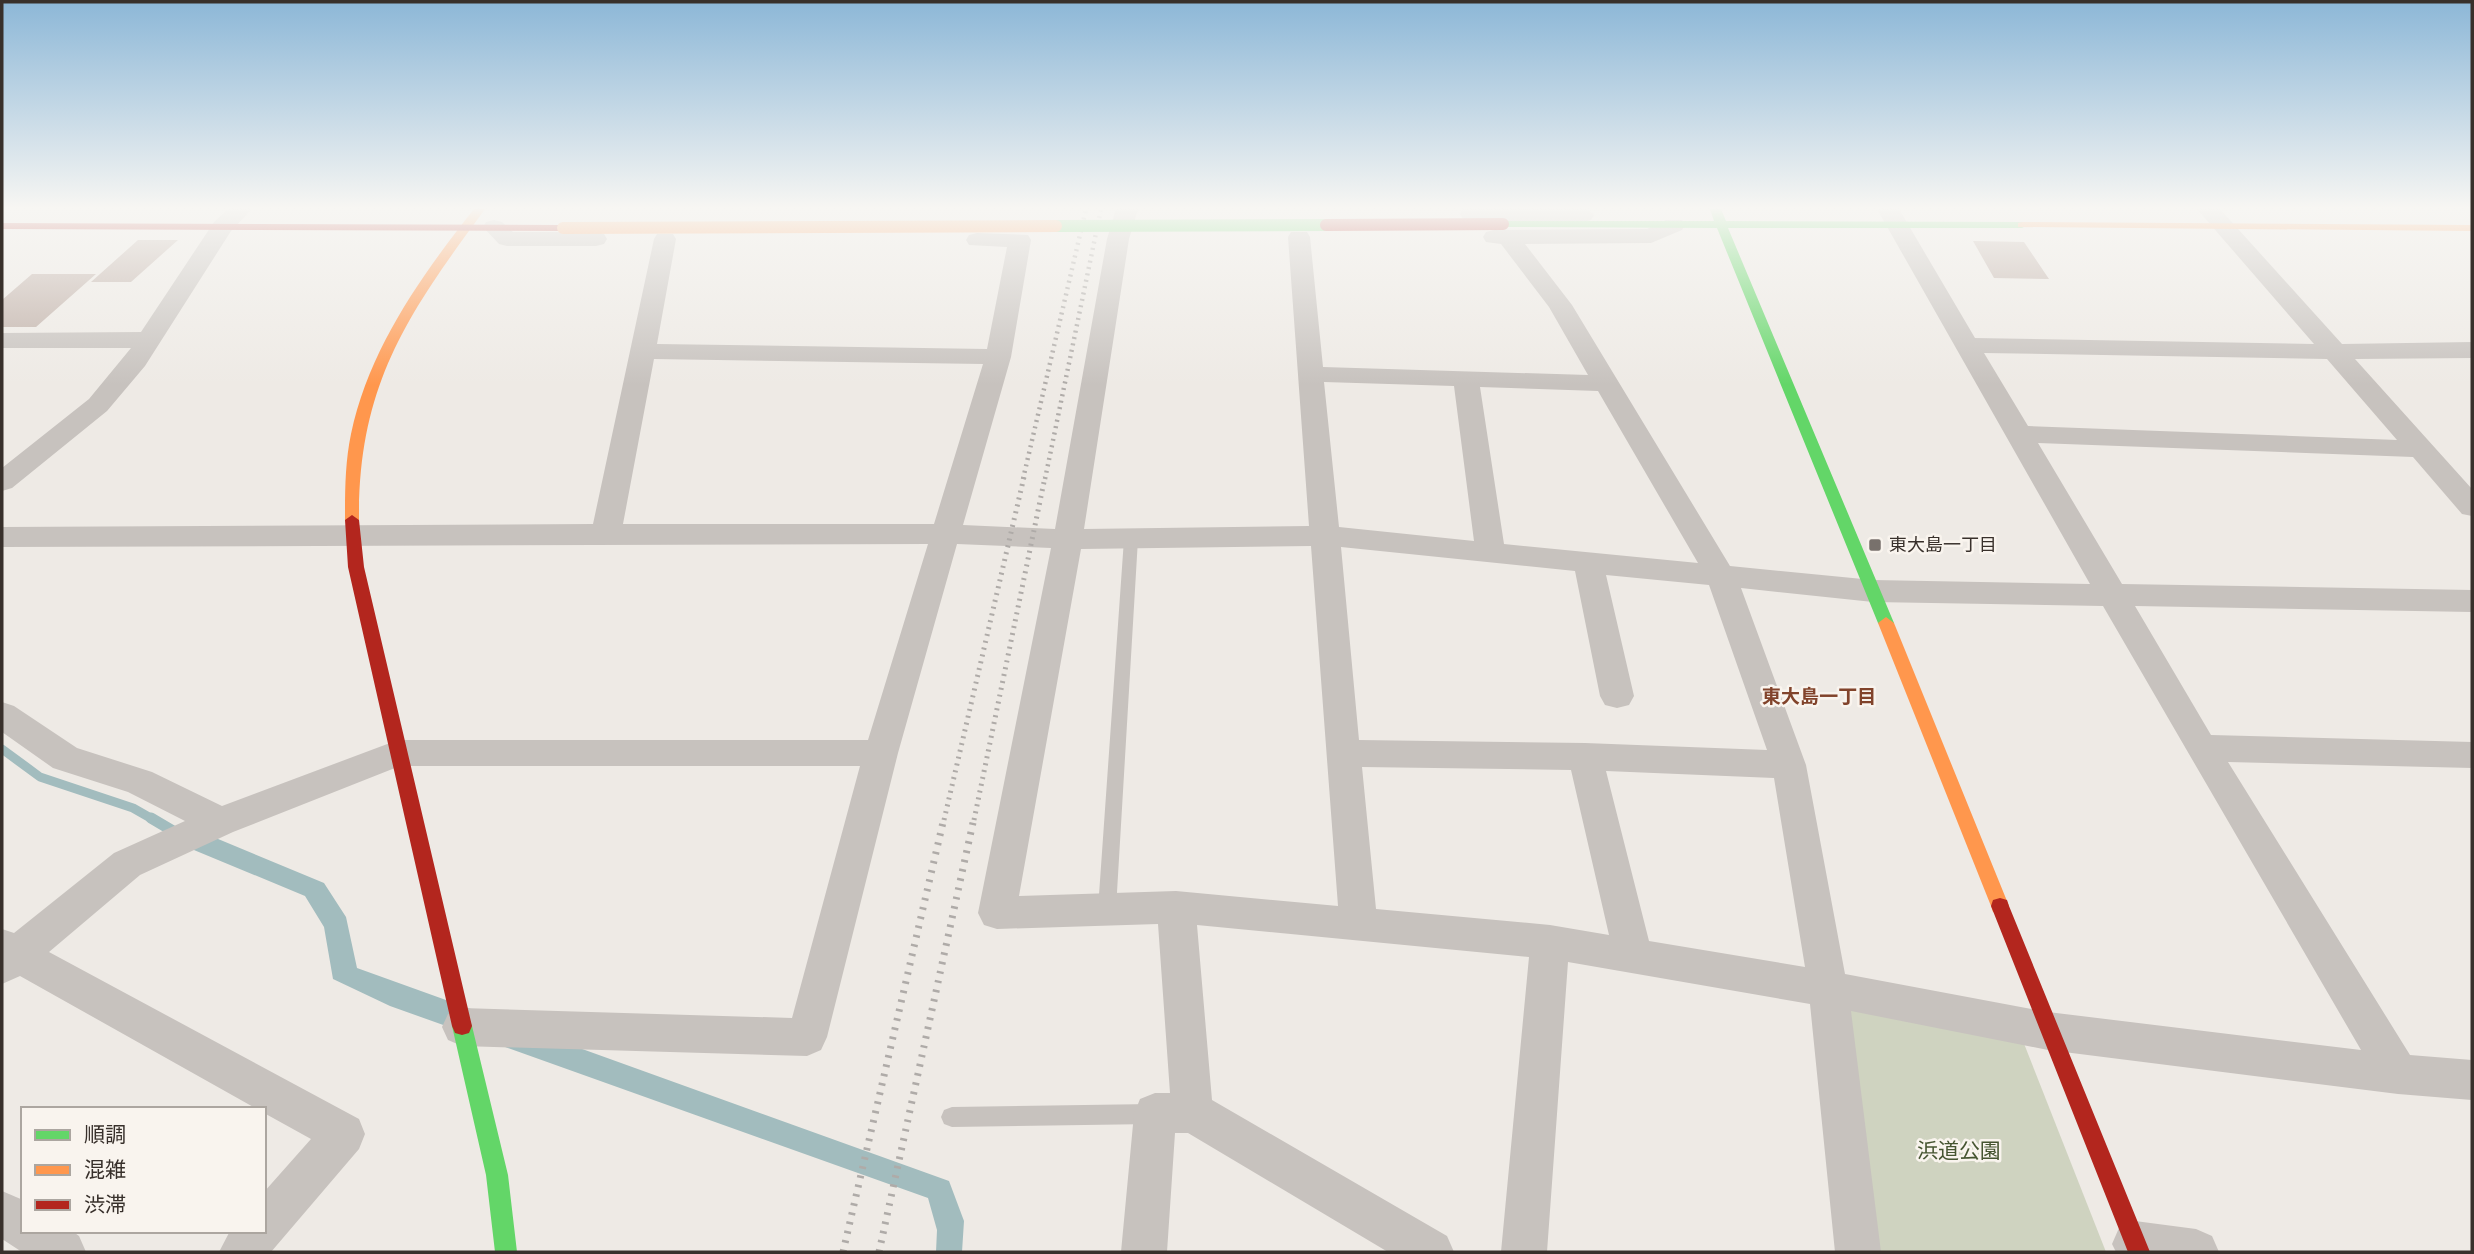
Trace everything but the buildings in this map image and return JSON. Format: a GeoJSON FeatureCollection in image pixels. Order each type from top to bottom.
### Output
{"type":"FeatureCollection","features":[{"type":"Feature","properties":{"kind":"street"},"geometry":{"type":"LineString","coordinates":[[2,482],[98,405],[132,366],[198,268]]}},
{"type":"Feature","properties":{"kind":"street"},"geometry":{"type":"LineString","coordinates":[[436,268],[405,310],[365,400],[349,494],[351,534],[398,753],[497,1175],[506,1252]]}},
{"type":"Feature","properties":{"kind":"street"},"geometry":{"type":"LineString","coordinates":[[606,534],[659,268]]}},
{"type":"Feature","properties":{"kind":"street"},"geometry":{"type":"LineString","coordinates":[[462,1027],[807,1037],[881,753],[948,534],[998,357],[1015,268]]}},
{"type":"Feature","properties":{"kind":"street"},"geometry":{"type":"LineString","coordinates":[[1116,268],[1068,539],[997,913],[1176,907],[1550,942],[1828,989],[2048,1031],[2398,1074],[2472,1080]]}},
{"type":"Feature","properties":{"kind":"street"},"geometry":{"type":"LineString","coordinates":[[1299,268],[1311,374],[1358,924]]}},
{"type":"Feature","properties":{"kind":"street"},"geometry":{"type":"LineString","coordinates":[[1532,268],[1560,305],[1721,576],[1789,765],[1828,989],[1858,1252]]}},
{"type":"Feature","properties":{"kind":"street"},"geometry":{"type":"LineString","coordinates":[[1739,268],[1873,591],[2137,1248],[2196,1252]]}},
{"type":"Feature","properties":{"kind":"street"},"geometry":{"type":"LineString","coordinates":[[1922,268],[2201,748],[2398,1074]]}},
{"type":"Feature","properties":{"kind":"street"},"geometry":{"type":"LineString","coordinates":[[2260,268],[2472,507]]}},
{"type":"Feature","properties":{"kind":"street"},"geometry":{"type":"LineString","coordinates":[[2,340],[148,340]]}},
{"type":"Feature","properties":{"kind":"street"},"geometry":{"type":"LineString","coordinates":[[1968,345],[2335,352],[2472,350]]}},
{"type":"Feature","properties":{"kind":"street"},"geometry":{"type":"LineString","coordinates":[[642,351],[998,357]]}},
{"type":"Feature","properties":{"kind":"street"},"geometry":{"type":"LineString","coordinates":[[1311,374],[1605,383]]}},
{"type":"Feature","properties":{"kind":"street"},"geometry":{"type":"LineString","coordinates":[[1466,379],[1491,553]]}},
{"type":"Feature","properties":{"kind":"street"},"geometry":{"type":"LineString","coordinates":[[2019,434],[2420,449]]}},
{"type":"Feature","properties":{"kind":"street"},"geometry":{"type":"LineString","coordinates":[[2,537],[948,534],[1131,539],[1325,536],[1873,591],[2472,601]]}},
{"type":"Feature","properties":{"kind":"street"},"geometry":{"type":"LineString","coordinates":[[1588,563],[1617,696]]}},
{"type":"Feature","properties":{"kind":"street"},"geometry":{"type":"LineString","coordinates":[[2,715],[65,758],[141,782],[220,822]]}},
{"type":"Feature","properties":{"kind":"street"},"geometry":{"type":"LineString","coordinates":[[2201,748],[2472,755]]}},
{"type":"Feature","properties":{"kind":"street"},"geometry":{"type":"LineString","coordinates":[[266,1224],[344,1134],[7,956],[127,864],[220,822],[398,753],[881,753]]}},
{"type":"Feature","properties":{"kind":"street"},"geometry":{"type":"LineString","coordinates":[[1344,753],[1585,757],[1789,765]]}},
{"type":"Feature","properties":{"kind":"street"},"geometry":{"type":"LineString","coordinates":[[1585,757],[1633,955]]}},
{"type":"Feature","properties":{"kind":"street"},"geometry":{"type":"LineString","coordinates":[[1144,1252],[1173,1113],[1176,907]]}},
{"type":"Feature","properties":{"kind":"street"},"geometry":{"type":"LineString","coordinates":[[1524,1252],[1550,942]]}},
{"type":"Feature","properties":{"kind":"street"},"geometry":{"type":"LineString","coordinates":[[1173,1113],[1431,1252]]}},
{"type":"Feature","properties":{"kind":"street"},"geometry":{"type":"LineString","coordinates":[[2,1213],[21,1226]]}},
{"type":"Feature","properties":{"kind":"street"},"geometry":{"type":"LineString","coordinates":[[33,1233],[63,1252]]}},
{"type":"Feature","properties":{"kind":"street"},"geometry":{"type":"LineString","coordinates":[[242,1252],[258,1233]]}},
{"type":"Feature","properties":{"kind":"lane"},"geometry":{"type":"LineString","coordinates":[[1107,909],[1131,539]]}},
{"type":"Feature","properties":{"kind":"lane"},"geometry":{"type":"LineString","coordinates":[[952,1117],[1173,1113]]}},
{"type":"Feature","properties":{"kind":"green space","name":"浜道公園"},"geometry":{"type":"Polygon","coordinates":[[[1841,1005],[2021,1036],[2106,1252],[1869,1252],[1841,1005]]]}},
{"type":"Feature","properties":{"kind":"water"},"geometry":{"type":"Polygon","coordinates":[[[182,824],[324,883],[346,917],[357,968],[949,1181],[964,1221],[962,1252],[936,1252],[937,1230],[928,1198],[390,1006],[333,979],[324,927],[305,896],[165,838],[182,824]]]}},
{"type":"Feature","properties":{"kind":"waterway"},"geometry":{"type":"LineString","coordinates":[[2,749],[40,777],[133,808],[154,820]]}},
{"type":"Feature","properties":{"kind":"waterway"},"geometry":{"type":"LineString","coordinates":[[151,818],[173,831]]}},
{"type":"Feature","properties":{"kind":"railway"},"geometry":{"type":"LineString","coordinates":[[1023,479],[1072,268]]}},
{"type":"Feature","properties":{"kind":"railway"},"geometry":{"type":"LineString","coordinates":[[1045,479],[1089,268]]}},
{"type":"Feature","properties":{"kind":"railway"},"geometry":{"type":"LineString","coordinates":[[944,820],[1024,477]]}},
{"type":"Feature","properties":{"kind":"railway"},"geometry":{"type":"LineString","coordinates":[[974,820],[1045,477]]}},
{"type":"Feature","properties":{"kind":"railway"},"geometry":{"type":"LineString","coordinates":[[843,1252],[944,818]]}},
{"type":"Feature","properties":{"kind":"railway"},"geometry":{"type":"LineString","coordinates":[[879,1252],[974,818]]}},
{"type":"Feature","properties":{"kind":"traffic: fast"},"geometry":{"type":"LineString","coordinates":[[1739,268],[1886,623]]}},
{"type":"Feature","properties":{"kind":"traffic: fast"},"geometry":{"type":"LineString","coordinates":[[462,1026],[497,1175],[506,1252]]}},
{"type":"Feature","properties":{"kind":"traffic: slow"},"geometry":{"type":"LineString","coordinates":[[352,520],[352,476],[358,434],[369,393],[406,315],[436,268]]}},
{"type":"Feature","properties":{"kind":"traffic: slow"},"geometry":{"type":"LineString","coordinates":[[1886,623],[2000,906]]}},
{"type":"Feature","properties":{"kind":"traffic: jam"},"geometry":{"type":"LineString","coordinates":[[352,520],[356,567],[462,1026]]}},
{"type":"Feature","properties":{"kind":"traffic: jam"},"geometry":{"type":"LineString","coordinates":[[2000,906],[2139,1252]]}},
{"type":"Feature","properties":{"kind":"place","name":"東大島一丁目"},"geometry":{"type":"Point","coordinates":[1875,545]}},
{"type":"Feature","properties":{"kind":"district","name":"東大島一丁目"},"geometry":{"type":"Point","coordinates":[1819,696]}}]}
